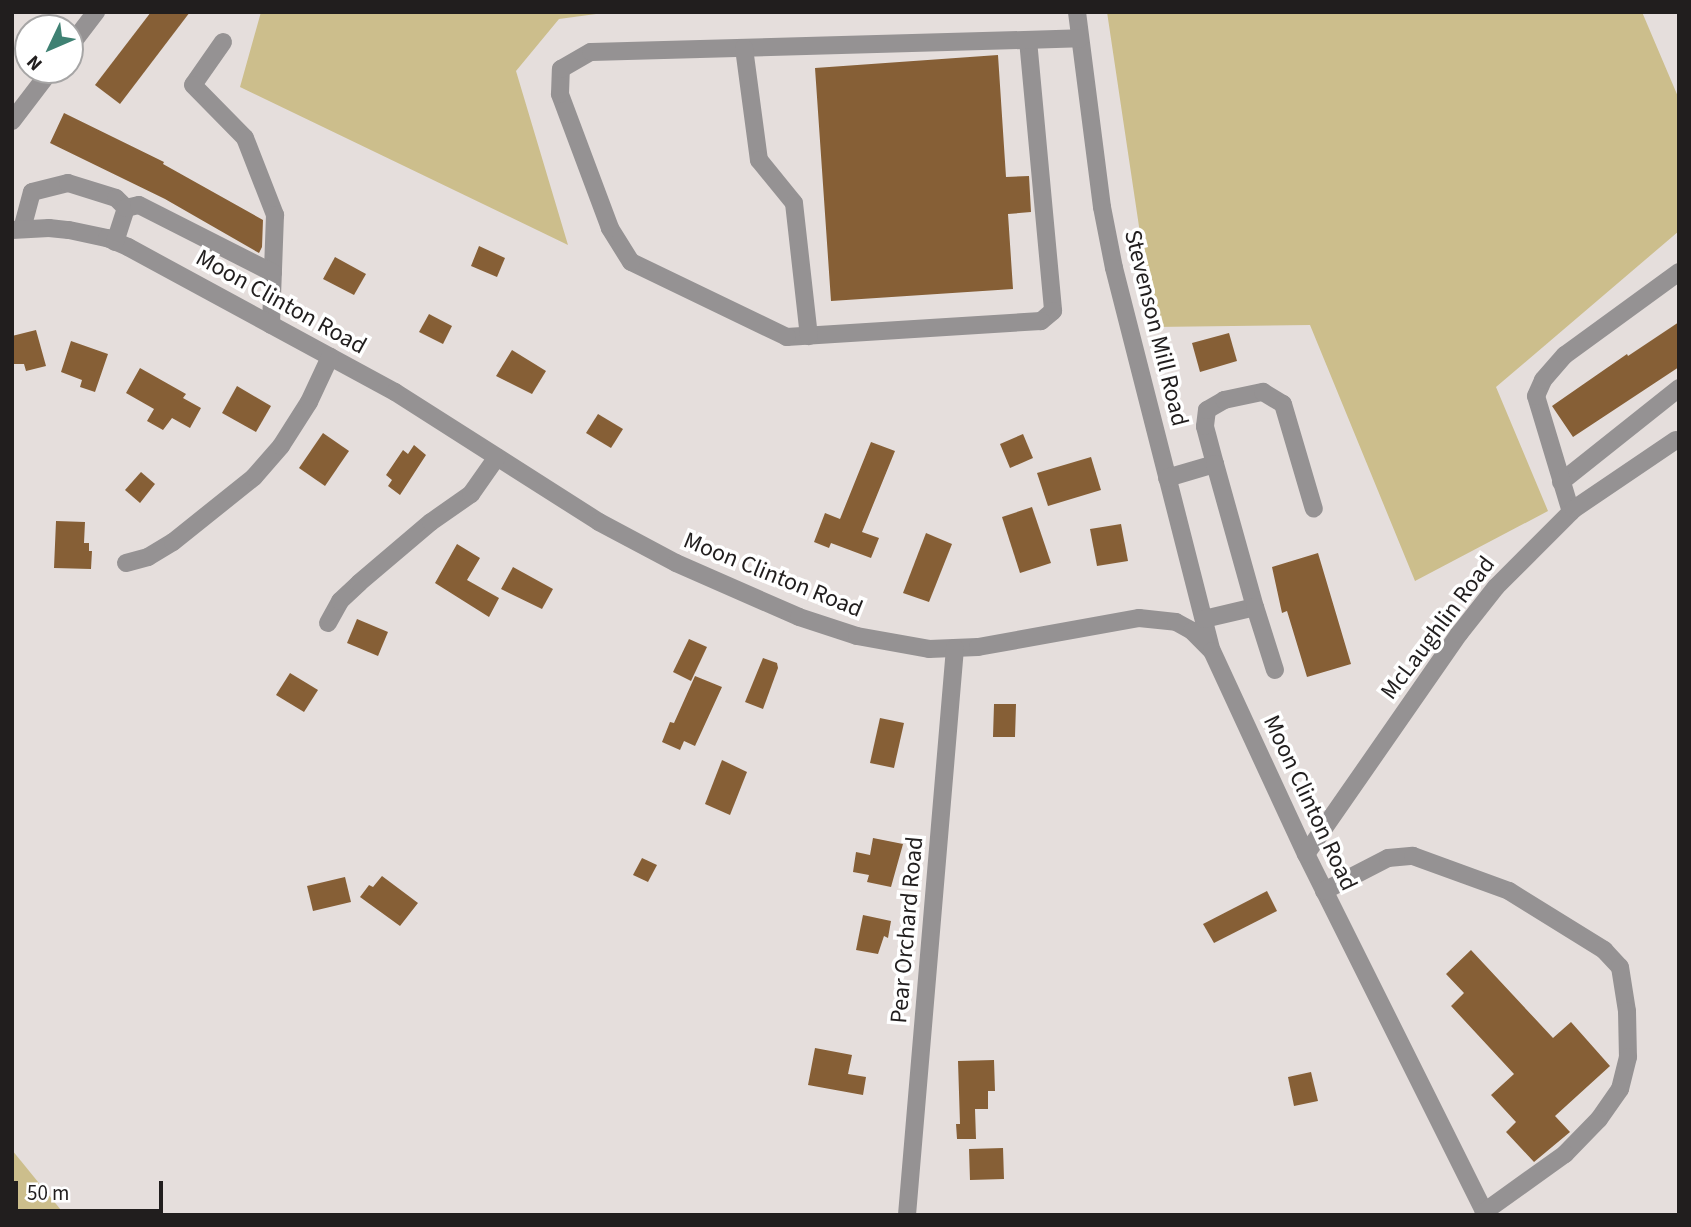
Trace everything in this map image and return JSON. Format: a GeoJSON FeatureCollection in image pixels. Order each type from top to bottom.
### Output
{"type":"FeatureCollection","features":[{"type":"Feature","properties":{"kind":"street"},"geometry":{"type":"LineString","coordinates":[[84,28],[96,12]]}},
{"type":"Feature","properties":{"kind":"street","name":"Stevenson Mill Road"},"geometry":{"type":"LineString","coordinates":[[1077,12],[1102,208],[1212,651]]}},
{"type":"Feature","properties":{"kind":"street"},"geometry":{"type":"LineString","coordinates":[[1028,40],[1053,311],[1041,321],[787,337],[631,262],[610,229],[560,94],[561,69],[591,52],[1080,38]]}},
{"type":"Feature","properties":{"kind":"street"},"geometry":{"type":"LineString","coordinates":[[223,42],[193,85],[245,138],[275,215],[271,325]]}},
{"type":"Feature","properties":{"kind":"street"},"geometry":{"type":"LineString","coordinates":[[744,48],[759,160],[794,203],[809,336]]}},
{"type":"Feature","properties":{"kind":"street"},"geometry":{"type":"LineString","coordinates":[[12,121],[40,84]]}},
{"type":"Feature","properties":{"kind":"street"},"geometry":{"type":"LineString","coordinates":[[17,230],[32,192],[68,183],[116,198],[126,208]]}},
{"type":"Feature","properties":{"kind":"street"},"geometry":{"type":"LineString","coordinates":[[126,208],[139,205],[273,273]]}},
{"type":"Feature","properties":{"kind":"street"},"geometry":{"type":"LineString","coordinates":[[115,242],[126,208]]}},
{"type":"Feature","properties":{"kind":"street","name":"Moon Clinton Road"},"geometry":{"type":"LineString","coordinates":[[17,230],[69,230],[115,242],[395,392],[611,529],[700,574],[799,617],[892,644],[955,649],[1116,621],[1157,618],[1176,622],[1192,631],[1212,651],[1306,854],[1485,1213]]}},
{"type":"Feature","properties":{"kind":"street"},"geometry":{"type":"LineString","coordinates":[[1572,512],[1536,396],[1543,380],[1564,355],[1679,272]]}},
{"type":"Feature","properties":{"kind":"street"},"geometry":{"type":"LineString","coordinates":[[127,563],[148,557],[173,541],[254,477],[288,435],[309,402],[330,357]]}},
{"type":"Feature","properties":{"kind":"street"},"geometry":{"type":"LineString","coordinates":[[1561,482],[1679,388]]}},
{"type":"Feature","properties":{"kind":"street"},"geometry":{"type":"LineString","coordinates":[[1275,670],[1205,426],[1207,410],[1224,400],[1264,392],[1283,404],[1314,509]]}},
{"type":"Feature","properties":{"kind":"street","name":"McLaughlin Road"},"geometry":{"type":"LineString","coordinates":[[1306,854],[1477,609],[1572,512],[1676,440]]}},
{"type":"Feature","properties":{"kind":"street"},"geometry":{"type":"LineString","coordinates":[[328,623],[340,601],[368,575],[431,522],[471,494],[497,457]]}},
{"type":"Feature","properties":{"kind":"street"},"geometry":{"type":"LineString","coordinates":[[1167,478],[1215,464]]}},
{"type":"Feature","properties":{"kind":"street"},"geometry":{"type":"LineString","coordinates":[[1203,620],[1255,607]]}},
{"type":"Feature","properties":{"kind":"street","name":"Pear Orchard Road"},"geometry":{"type":"LineString","coordinates":[[907,1215],[955,649]]}},
{"type":"Feature","properties":{"kind":"street"},"geometry":{"type":"LineString","coordinates":[[1324,891],[1388,858],[1413,856],[1509,891],[1604,950],[1620,967],[1628,1012],[1628,1057],[1620,1090],[1599,1119],[1565,1154],[1485,1213]]}},
{"type":"Feature","properties":{"kind":"shaded area"},"geometry":{"type":"Polygon","coordinates":[[[261,12],[611,12],[559,19],[516,71],[568,245],[240,87],[261,12]]]}},
{"type":"Feature","properties":{"kind":"shaded area"},"geometry":{"type":"Polygon","coordinates":[[[1107,12],[1642,12],[1679,99],[1679,231],[1496,387],[1548,511],[1415,581],[1310,325],[1154,327],[1107,12]]]}},
{"type":"Feature","properties":{"kind":"shaded area"},"geometry":{"type":"Polygon","coordinates":[[[12,1150],[65,1215],[12,1215],[12,1150]]]}},
{"type":"Feature","properties":{"kind":"building"},"geometry":{"type":"Polygon","coordinates":[[[151,12],[190,12],[120,104],[95,85],[151,12]]]}},
{"type":"Feature","properties":{"kind":"building"},"geometry":{"type":"Polygon","coordinates":[[[998,55],[1006,177],[1029,176],[1031,212],[1008,214],[1013,289],[831,301],[815,68],[998,55]]]}},
{"type":"Feature","properties":{"kind":"building"},"geometry":{"type":"Polygon","coordinates":[[[64,113],[164,162],[163,164],[263,220],[262,247],[259,253],[165,199],[50,143],[64,113]]]}},
{"type":"Feature","properties":{"kind":"building"},"geometry":{"type":"Polygon","coordinates":[[[479,246],[505,258],[497,277],[471,266],[479,246]]]}},
{"type":"Feature","properties":{"kind":"building"},"geometry":{"type":"Polygon","coordinates":[[[335,257],[366,274],[354,295],[323,279],[335,257]]]}},
{"type":"Feature","properties":{"kind":"building"},"geometry":{"type":"Polygon","coordinates":[[[429,314],[452,326],[443,344],[419,332],[429,314]]]}},
{"type":"Feature","properties":{"kind":"building"},"geometry":{"type":"Polygon","coordinates":[[[1679,322],[1679,367],[1573,437],[1552,406],[1679,322]]]}},
{"type":"Feature","properties":{"kind":"building"},"geometry":{"type":"Polygon","coordinates":[[[36,330],[46,366],[26,371],[24,364],[12,364],[12,336],[36,330]]]}},
{"type":"Feature","properties":{"kind":"building"},"geometry":{"type":"Polygon","coordinates":[[[1229,333],[1237,361],[1200,372],[1192,343],[1229,333]]]}},
{"type":"Feature","properties":{"kind":"building"},"geometry":{"type":"Polygon","coordinates":[[[71,341],[108,354],[95,392],[80,387],[82,380],[61,372],[71,341]]]}},
{"type":"Feature","properties":{"kind":"building"},"geometry":{"type":"Polygon","coordinates":[[[512,350],[546,371],[532,394],[496,376],[512,350]]]}},
{"type":"Feature","properties":{"kind":"building"},"geometry":{"type":"Polygon","coordinates":[[[140,368],[186,394],[183,398],[201,408],[190,428],[172,418],[163,430],[147,421],[154,409],[126,393],[140,368]]]}},
{"type":"Feature","properties":{"kind":"building"},"geometry":{"type":"Polygon","coordinates":[[[237,386],[271,406],[256,432],[222,413],[237,386]]]}},
{"type":"Feature","properties":{"kind":"building"},"geometry":{"type":"Polygon","coordinates":[[[598,414],[623,429],[611,448],[586,433],[598,414]]]}},
{"type":"Feature","properties":{"kind":"building"},"geometry":{"type":"Polygon","coordinates":[[[323,433],[349,451],[325,486],[299,468],[323,433]]]}},
{"type":"Feature","properties":{"kind":"building"},"geometry":{"type":"Polygon","coordinates":[[[1023,434],[1033,458],[1010,468],[1000,444],[1023,434]]]}},
{"type":"Feature","properties":{"kind":"building"},"geometry":{"type":"Polygon","coordinates":[[[871,442],[895,451],[862,532],[879,538],[871,558],[831,543],[829,548],[814,542],[825,513],[840,519],[871,442]]]}},
{"type":"Feature","properties":{"kind":"building"},"geometry":{"type":"Polygon","coordinates":[[[414,445],[426,455],[400,495],[388,486],[392,480],[386,475],[403,450],[408,454],[414,445]]]}},
{"type":"Feature","properties":{"kind":"building"},"geometry":{"type":"Polygon","coordinates":[[[1091,457],[1101,490],[1048,506],[1037,473],[1091,457]]]}},
{"type":"Feature","properties":{"kind":"building"},"geometry":{"type":"Polygon","coordinates":[[[141,472],[155,484],[140,503],[125,490],[141,472]]]}},
{"type":"Feature","properties":{"kind":"building"},"geometry":{"type":"Polygon","coordinates":[[[1032,507],[1051,563],[1020,573],[1002,517],[1032,507]]]}},
{"type":"Feature","properties":{"kind":"building"},"geometry":{"type":"Polygon","coordinates":[[[56,521],[85,522],[84,543],[89,543],[89,551],[92,551],[91,569],[54,568],[56,521]]]}},
{"type":"Feature","properties":{"kind":"building"},"geometry":{"type":"Polygon","coordinates":[[[1121,524],[1128,561],[1097,566],[1090,529],[1121,524]]]}},
{"type":"Feature","properties":{"kind":"building"},"geometry":{"type":"Polygon","coordinates":[[[926,533],[952,544],[929,602],[903,593],[926,533]]]}},
{"type":"Feature","properties":{"kind":"building"},"geometry":{"type":"Polygon","coordinates":[[[457,544],[480,558],[467,580],[499,598],[489,617],[435,583],[457,544]]]}},
{"type":"Feature","properties":{"kind":"building"},"geometry":{"type":"Polygon","coordinates":[[[1318,553],[1351,664],[1307,677],[1287,611],[1282,613],[1272,567],[1318,553]]]}},
{"type":"Feature","properties":{"kind":"building"},"geometry":{"type":"Polygon","coordinates":[[[513,567],[553,589],[542,609],[501,589],[513,567]]]}},
{"type":"Feature","properties":{"kind":"building"},"geometry":{"type":"Polygon","coordinates":[[[357,619],[388,632],[378,656],[347,643],[357,619]]]}},
{"type":"Feature","properties":{"kind":"building"},"geometry":{"type":"Polygon","coordinates":[[[689,639],[707,647],[691,681],[673,672],[689,639]]]}},
{"type":"Feature","properties":{"kind":"building"},"geometry":{"type":"Polygon","coordinates":[[[763,658],[777,663],[778,668],[763,709],[745,702],[763,658]]]}},
{"type":"Feature","properties":{"kind":"building"},"geometry":{"type":"Polygon","coordinates":[[[290,673],[318,690],[304,712],[276,695],[290,673]]]}},
{"type":"Feature","properties":{"kind":"building"},"geometry":{"type":"Polygon","coordinates":[[[695,676],[722,687],[695,746],[684,741],[680,750],[662,742],[670,722],[674,723],[695,676]]]}},
{"type":"Feature","properties":{"kind":"building"},"geometry":{"type":"Polygon","coordinates":[[[994,704],[1016,704],[1015,737],[993,737],[994,704]]]}},
{"type":"Feature","properties":{"kind":"building"},"geometry":{"type":"Polygon","coordinates":[[[880,718],[904,723],[894,768],[870,763],[880,718]]]}},
{"type":"Feature","properties":{"kind":"building"},"geometry":{"type":"Polygon","coordinates":[[[722,760],[747,772],[730,815],[705,804],[722,760]]]}},
{"type":"Feature","properties":{"kind":"building"},"geometry":{"type":"Polygon","coordinates":[[[873,838],[903,844],[891,887],[867,882],[869,875],[853,872],[856,852],[870,855],[873,838]]]}},
{"type":"Feature","properties":{"kind":"building"},"geometry":{"type":"Polygon","coordinates":[[[642,858],[657,865],[648,882],[633,875],[642,858]]]}},
{"type":"Feature","properties":{"kind":"building"},"geometry":{"type":"Polygon","coordinates":[[[382,876],[418,903],[400,926],[360,897],[369,885],[373,887],[382,876]]]}},
{"type":"Feature","properties":{"kind":"building"},"geometry":{"type":"Polygon","coordinates":[[[345,877],[351,902],[313,911],[307,886],[345,877]]]}},
{"type":"Feature","properties":{"kind":"building"},"geometry":{"type":"Polygon","coordinates":[[[1267,891],[1277,911],[1214,943],[1203,924],[1267,891]]]}},
{"type":"Feature","properties":{"kind":"building"},"geometry":{"type":"Polygon","coordinates":[[[863,915],[891,921],[888,938],[884,936],[878,954],[856,950],[863,915]]]}},
{"type":"Feature","properties":{"kind":"building"},"geometry":{"type":"Polygon","coordinates":[[[1471,950],[1553,1038],[1571,1022],[1610,1066],[1555,1116],[1570,1132],[1534,1162],[1506,1132],[1516,1122],[1491,1095],[1514,1074],[1451,1006],[1464,993],[1446,974],[1471,950]]]}},
{"type":"Feature","properties":{"kind":"building"},"geometry":{"type":"Polygon","coordinates":[[[815,1048],[852,1055],[848,1074],[866,1077],[863,1095],[808,1085],[815,1048]]]}},
{"type":"Feature","properties":{"kind":"building"},"geometry":{"type":"Polygon","coordinates":[[[994,1060],[995,1091],[988,1091],[988,1109],[975,1109],[976,1139],[957,1139],[956,1124],[960,1124],[958,1061],[994,1060]]]}},
{"type":"Feature","properties":{"kind":"building"},"geometry":{"type":"Polygon","coordinates":[[[1311,1072],[1318,1101],[1294,1106],[1288,1077],[1311,1072]]]}},
{"type":"Feature","properties":{"kind":"building"},"geometry":{"type":"Polygon","coordinates":[[[1003,1148],[1004,1179],[970,1180],[969,1149],[1003,1148]]]}}]}
